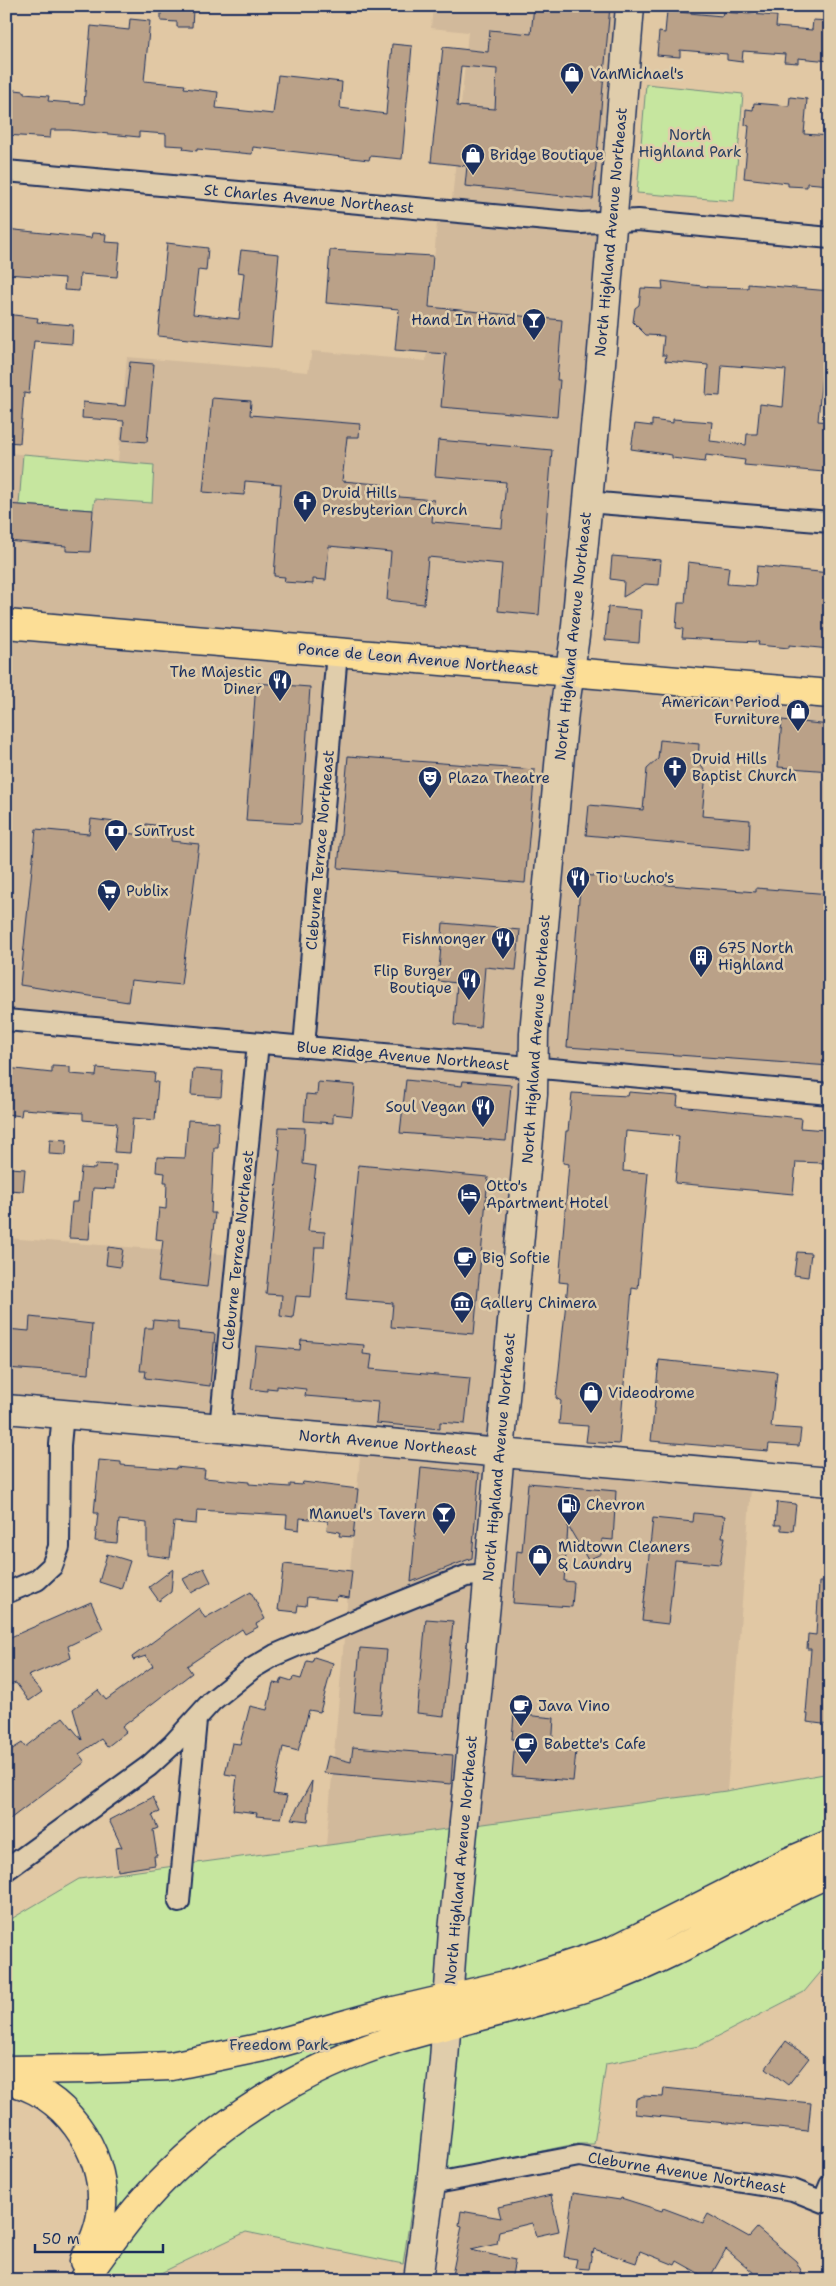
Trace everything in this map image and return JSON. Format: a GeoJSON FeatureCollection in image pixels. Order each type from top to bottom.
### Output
{"type":"FeatureCollection","features":[{"type":"Feature","properties":{"kind":"highway","name":"Ponce de Leon Avenue Northeast"},"geometry":{"type":"LineString","coordinates":[[6,624],[830,694]]}},
{"type":"Feature","properties":{"kind":"highway"},"geometry":{"type":"LineString","coordinates":[[6,2070],[171,2066],[268,2046],[448,1998],[514,1983],[612,1950],[788,1862],[830,1844]]}},
{"type":"Feature","properties":{"kind":"highway"},"geometry":{"type":"LineString","coordinates":[[83,2280],[147,2197],[194,2152],[231,2122],[302,2078],[350,2056],[398,2038],[610,1979],[676,1949],[830,1873]]}},
{"type":"Feature","properties":{"kind":"highway"},"geometry":{"type":"LineString","coordinates":[[6,2080],[33,2089],[61,2108],[84,2136],[98,2167],[102,2198],[100,2222],[95,2239],[75,2280]]}},
{"type":"Feature","properties":{"kind":"main road","name":"North Highland Avenue Northeast"},"geometry":{"type":"LineString","coordinates":[[418,2280],[431,2184],[489,1574],[534,1069],[534,1033],[564,712],[570,672],[600,375],[630,6]]}},
{"type":"Feature","properties":{"kind":"main road","name":"North Avenue Northeast"},"geometry":{"type":"LineString","coordinates":[[6,1409],[830,1482]]}},
{"type":"Feature","properties":{"kind":"street","name":"St Charles Avenue Northeast"},"geometry":{"type":"LineString","coordinates":[[6,171],[581,223],[638,220],[830,238]]}},
{"type":"Feature","properties":{"kind":"street"},"geometry":{"type":"LineString","coordinates":[[587,502],[830,522]]}},
{"type":"Feature","properties":{"kind":"street","name":"Cleburne Terrace Northeast"},"geometry":{"type":"LineString","coordinates":[[304,1047],[337,652]]}},
{"type":"Feature","properties":{"kind":"street","name":"Blue Ridge Avenue Northeast"},"geometry":{"type":"LineString","coordinates":[[6,1020],[534,1069],[830,1094]]}},
{"type":"Feature","properties":{"kind":"street","name":"Cleburne Terrace Northeast"},"geometry":{"type":"LineString","coordinates":[[220,1428],[258,1043]]}},
{"type":"Feature","properties":{"kind":"street"},"geometry":{"type":"LineString","coordinates":[[6,1593],[37,1580],[52,1566],[58,1547],[60,1445],[63,1414]]}},
{"type":"Feature","properties":{"kind":"street"},"geometry":{"type":"LineString","coordinates":[[6,1870],[149,1766],[174,1744],[212,1701],[234,1681],[275,1655],[466,1576],[489,1574]]}},
{"type":"Feature","properties":{"kind":"street"},"geometry":{"type":"LineString","coordinates":[[180,1902],[196,1720]]}},
{"type":"Feature","properties":{"kind":"street","name":"Cleburne Avenue Northeast"},"geometry":{"type":"LineString","coordinates":[[431,2184],[580,2156],[793,2190],[828,2200]]}},
{"type":"Feature","properties":{"kind":"shaded area"},"geometry":{"type":"Polygon","coordinates":[[[433,6],[637,6],[570,672],[830,694],[830,1088],[538,1060],[509,1452],[752,1475],[727,1791],[326,1846],[361,1444],[6,1409],[6,1238],[235,1255],[254,1046],[6,1021],[6,453],[118,461],[127,357],[308,372],[312,351],[426,361],[438,210],[451,211],[468,32],[431,28],[433,6]]]}},
{"type":"Feature","properties":{"kind":"green space","name":"North Highland Park"},"geometry":{"type":"Polygon","coordinates":[[[646,84],[743,94],[734,201],[637,193],[646,84]]]}},
{"type":"Feature","properties":{"kind":"green space"},"geometry":{"type":"Polygon","coordinates":[[[23,454],[154,465],[152,503],[95,499],[93,510],[19,505],[23,454]]]}},
{"type":"Feature","properties":{"kind":"green space","name":"Freedom Park"},"geometry":{"type":"Polygon","coordinates":[[[830,1773],[830,1961],[804,1992],[699,2046],[606,2064],[594,2144],[576,2144],[416,2178],[403,2264],[246,2232],[146,2280],[92,2280],[110,2180],[6,2061],[6,1922],[79,1879],[726,1791],[830,1773]]]}},
{"type":"Feature","properties":{"kind":"building"},"geometry":{"type":"Polygon","coordinates":[[[534,6],[610,6],[593,199],[465,186],[467,166],[431,162],[443,47],[488,52],[490,30],[531,34],[534,6]],[[461,66],[457,106],[495,109],[497,69],[461,66]]]}},
{"type":"Feature","properties":{"kind":"building"},"geometry":{"type":"Polygon","coordinates":[[[161,8],[193,10],[192,27],[177,27],[177,22],[161,21],[161,8]]]}},
{"type":"Feature","properties":{"kind":"building"},"geometry":{"type":"Polygon","coordinates":[[[667,11],[722,16],[723,12],[777,16],[776,27],[812,30],[813,20],[830,21],[830,61],[798,58],[798,63],[784,62],[785,54],[743,51],[742,62],[727,60],[727,54],[680,50],[680,57],[657,55],[659,32],[665,33],[667,11]]]}},
{"type":"Feature","properties":{"kind":"building"},"geometry":{"type":"Polygon","coordinates":[[[130,19],[150,21],[144,81],[185,85],[184,88],[218,92],[216,108],[273,114],[278,75],[342,82],[340,108],[386,114],[392,44],[412,46],[402,159],[370,156],[369,160],[253,147],[252,154],[197,149],[197,151],[183,149],[184,146],[166,145],[166,134],[139,132],[139,137],[69,130],[51,130],[50,138],[6,135],[6,89],[24,91],[24,94],[49,96],[48,101],[84,104],[91,26],[129,30],[130,19]]]}},
{"type":"Feature","properties":{"kind":"building"},"geometry":{"type":"Polygon","coordinates":[[[790,97],[807,99],[804,134],[830,136],[830,185],[807,183],[807,187],[788,186],[788,183],[744,178],[749,126],[745,125],[746,109],[753,110],[754,103],[789,106],[790,97]]]}},
{"type":"Feature","properties":{"kind":"building"},"geometry":{"type":"Polygon","coordinates":[[[6,229],[91,238],[92,233],[106,234],[105,242],[120,243],[117,277],[80,274],[79,291],[64,290],[65,278],[6,274],[6,229]]]}},
{"type":"Feature","properties":{"kind":"building"},"geometry":{"type":"Polygon","coordinates":[[[167,243],[208,248],[206,271],[198,270],[193,314],[239,319],[244,273],[238,272],[241,250],[279,254],[271,347],[158,336],[167,243]]]}},
{"type":"Feature","properties":{"kind":"building"},"geometry":{"type":"Polygon","coordinates":[[[330,250],[433,256],[429,307],[562,320],[557,380],[560,380],[557,417],[441,407],[446,354],[395,350],[399,309],[326,303],[330,250]]]}},
{"type":"Feature","properties":{"kind":"building"},"geometry":{"type":"Polygon","coordinates":[[[662,281],[710,287],[748,288],[748,284],[830,291],[830,337],[825,336],[818,421],[830,422],[830,466],[824,465],[824,472],[744,465],[745,460],[706,455],[705,462],[672,458],[672,455],[631,449],[635,424],[652,426],[652,420],[673,423],[673,419],[712,422],[710,441],[746,445],[747,434],[757,434],[760,404],[783,407],[786,370],[722,365],[720,396],[706,395],[708,365],[665,361],[666,355],[662,355],[664,336],[646,335],[633,322],[635,308],[639,305],[641,288],[663,289],[662,281]]]}},
{"type":"Feature","properties":{"kind":"building"},"geometry":{"type":"Polygon","coordinates":[[[6,314],[38,318],[37,322],[73,325],[72,344],[34,341],[29,394],[24,393],[20,443],[6,442],[6,314]]]}},
{"type":"Feature","properties":{"kind":"building"},"geometry":{"type":"Polygon","coordinates":[[[130,362],[154,364],[147,442],[122,440],[124,421],[82,418],[83,402],[125,406],[130,362]]]}},
{"type":"Feature","properties":{"kind":"building"},"geometry":{"type":"Polygon","coordinates":[[[212,398],[251,401],[250,415],[360,424],[359,437],[347,437],[342,481],[390,485],[389,496],[434,500],[432,522],[502,528],[506,482],[435,476],[438,440],[552,450],[539,615],[498,611],[502,564],[428,557],[424,604],[387,600],[391,552],[329,546],[326,580],[313,579],[313,584],[284,582],[285,577],[274,576],[281,484],[245,481],[244,495],[203,492],[212,398]]]}},
{"type":"Feature","properties":{"kind":"building"},"geometry":{"type":"Polygon","coordinates":[[[6,504],[93,510],[90,552],[66,551],[66,546],[6,541],[6,504]]]}},
{"type":"Feature","properties":{"kind":"building"},"geometry":{"type":"Polygon","coordinates":[[[612,556],[661,560],[659,585],[645,584],[623,597],[624,581],[610,579],[612,556]]]}},
{"type":"Feature","properties":{"kind":"building"},"geometry":{"type":"Polygon","coordinates":[[[688,562],[729,567],[727,584],[755,586],[757,566],[830,573],[830,649],[789,645],[789,648],[758,645],[759,642],[682,638],[683,629],[676,628],[678,603],[685,603],[688,562]]]}},
{"type":"Feature","properties":{"kind":"building"},"geometry":{"type":"Polygon","coordinates":[[[608,607],[641,610],[639,643],[605,640],[608,607]]]}},
{"type":"Feature","properties":{"kind":"building"},"geometry":{"type":"Polygon","coordinates":[[[256,683],[310,687],[301,824],[246,821],[256,683]]]}},
{"type":"Feature","properties":{"kind":"building"},"geometry":{"type":"Polygon","coordinates":[[[782,720],[830,725],[830,771],[778,767],[782,720]]]}},
{"type":"Feature","properties":{"kind":"building","name":"Druid Hills Baptist Church"},"geometry":{"type":"Polygon","coordinates":[[[660,740],[699,744],[698,761],[706,773],[702,816],[750,820],[749,850],[586,835],[589,805],[643,810],[647,769],[658,759],[660,740]]]}},
{"type":"Feature","properties":{"kind":"building"},"geometry":{"type":"Polygon","coordinates":[[[348,756],[535,770],[525,883],[338,868],[348,756]]]}},
{"type":"Feature","properties":{"kind":"building","name":"Publix"},"geometry":{"type":"Polygon","coordinates":[[[91,819],[115,822],[113,832],[145,835],[146,824],[172,827],[171,841],[199,844],[181,985],[131,980],[128,1002],[20,985],[36,829],[89,834],[91,819]]]}},
{"type":"Feature","properties":{"kind":"building","name":"675 North Highland"},"geometry":{"type":"Polygon","coordinates":[[[581,875],[644,880],[644,883],[756,892],[756,888],[830,894],[830,1066],[567,1047],[581,875]]]}},
{"type":"Feature","properties":{"kind":"building"},"geometry":{"type":"Polygon","coordinates":[[[443,923],[520,930],[516,970],[485,967],[480,1028],[454,1025],[457,983],[438,981],[443,923]]]}},
{"type":"Feature","properties":{"kind":"building"},"geometry":{"type":"Polygon","coordinates":[[[52,1066],[70,1067],[70,1074],[96,1076],[97,1068],[155,1073],[154,1082],[158,1082],[155,1120],[133,1118],[130,1153],[114,1152],[117,1123],[83,1120],[83,1113],[22,1109],[21,1116],[6,1114],[6,1068],[52,1073],[52,1066]]]}},
{"type":"Feature","properties":{"kind":"building"},"geometry":{"type":"Polygon","coordinates":[[[193,1069],[223,1071],[221,1097],[191,1095],[193,1069]]]}},
{"type":"Feature","properties":{"kind":"building"},"geometry":{"type":"Polygon","coordinates":[[[406,1080],[462,1086],[463,1081],[511,1085],[506,1141],[400,1133],[406,1080]]]}},
{"type":"Feature","properties":{"kind":"building"},"geometry":{"type":"Polygon","coordinates":[[[318,1082],[355,1085],[352,1116],[333,1114],[333,1123],[304,1121],[306,1094],[317,1095],[318,1082]]]}},
{"type":"Feature","properties":{"kind":"building"},"geometry":{"type":"Polygon","coordinates":[[[629,1092],[678,1096],[677,1106],[801,1118],[800,1128],[826,1130],[823,1163],[796,1162],[793,1194],[675,1183],[679,1136],[626,1131],[623,1171],[648,1173],[638,1289],[632,1288],[619,1444],[586,1442],[588,1426],[559,1424],[561,1401],[556,1398],[568,1283],[559,1282],[569,1164],[563,1163],[566,1131],[568,1131],[572,1093],[628,1096],[629,1092]]]}},
{"type":"Feature","properties":{"kind":"building"},"geometry":{"type":"Polygon","coordinates":[[[188,1120],[219,1122],[218,1148],[214,1148],[211,1213],[215,1213],[207,1287],[158,1281],[163,1240],[156,1239],[159,1208],[166,1209],[167,1182],[164,1182],[165,1173],[156,1172],[157,1157],[185,1158],[188,1120]]]}},
{"type":"Feature","properties":{"kind":"building"},"geometry":{"type":"Polygon","coordinates":[[[279,1127],[305,1128],[303,1164],[316,1166],[308,1231],[325,1232],[324,1247],[315,1247],[311,1297],[296,1296],[293,1318],[280,1316],[282,1295],[266,1294],[280,1150],[278,1149],[279,1127]]]}},
{"type":"Feature","properties":{"kind":"building"},"geometry":{"type":"Polygon","coordinates":[[[50,1139],[67,1140],[66,1155],[49,1154],[50,1139]]]}},
{"type":"Feature","properties":{"kind":"building"},"geometry":{"type":"Polygon","coordinates":[[[96,1164],[116,1165],[115,1189],[93,1188],[89,1239],[69,1238],[72,1202],[78,1202],[81,1168],[95,1169],[96,1164]]]}},
{"type":"Feature","properties":{"kind":"building"},"geometry":{"type":"Polygon","coordinates":[[[358,1165],[488,1177],[474,1334],[391,1327],[393,1303],[346,1299],[358,1165]]]}},
{"type":"Feature","properties":{"kind":"building"},"geometry":{"type":"Polygon","coordinates":[[[10,1168],[25,1169],[23,1191],[8,1190],[10,1168]]]}},
{"type":"Feature","properties":{"kind":"building"},"geometry":{"type":"Polygon","coordinates":[[[108,1247],[123,1249],[120,1267],[106,1265],[108,1247]]]}},
{"type":"Feature","properties":{"kind":"building"},"geometry":{"type":"Polygon","coordinates":[[[797,1252],[811,1253],[808,1277],[794,1275],[797,1252]]]}},
{"type":"Feature","properties":{"kind":"building"},"geometry":{"type":"Polygon","coordinates":[[[30,1317],[92,1324],[89,1374],[6,1368],[6,1329],[29,1331],[30,1317]]]}},
{"type":"Feature","properties":{"kind":"building"},"geometry":{"type":"Polygon","coordinates":[[[153,1320],[178,1322],[178,1330],[215,1334],[210,1386],[145,1378],[146,1371],[140,1371],[145,1328],[152,1328],[153,1320]]]}},
{"type":"Feature","properties":{"kind":"building"},"geometry":{"type":"Polygon","coordinates":[[[301,1340],[364,1345],[363,1354],[372,1355],[370,1369],[470,1378],[465,1424],[440,1422],[440,1429],[376,1423],[378,1402],[305,1396],[306,1389],[277,1386],[277,1389],[267,1388],[267,1391],[251,1389],[256,1346],[300,1350],[301,1340]]]}},
{"type":"Feature","properties":{"kind":"building"},"geometry":{"type":"Polygon","coordinates":[[[659,1360],[777,1372],[771,1427],[801,1429],[799,1446],[769,1444],[768,1451],[651,1441],[659,1360]]]}},
{"type":"Feature","properties":{"kind":"building"},"geometry":{"type":"Polygon","coordinates":[[[99,1460],[121,1462],[121,1465],[205,1470],[204,1478],[249,1482],[249,1484],[290,1487],[290,1484],[302,1485],[303,1482],[358,1489],[353,1537],[339,1536],[340,1532],[327,1530],[328,1521],[300,1518],[299,1530],[286,1528],[287,1515],[197,1510],[196,1524],[174,1522],[170,1558],[147,1555],[147,1523],[119,1520],[117,1543],[95,1541],[98,1513],[94,1513],[99,1460]]]}},
{"type":"Feature","properties":{"kind":"building"},"geometry":{"type":"Polygon","coordinates":[[[421,1467],[479,1473],[472,1558],[411,1582],[421,1467]]]}},
{"type":"Feature","properties":{"kind":"building"},"geometry":{"type":"Polygon","coordinates":[[[528,1483],[616,1491],[613,1540],[602,1539],[601,1554],[588,1560],[568,1526],[564,1581],[574,1582],[572,1607],[513,1603],[517,1551],[522,1552],[528,1483]]]}},
{"type":"Feature","properties":{"kind":"building"},"geometry":{"type":"Polygon","coordinates":[[[777,1502],[796,1504],[793,1531],[781,1530],[781,1525],[775,1525],[777,1502]]]}},
{"type":"Feature","properties":{"kind":"building"},"geometry":{"type":"Polygon","coordinates":[[[694,1513],[725,1516],[722,1537],[725,1537],[720,1564],[675,1560],[668,1624],[642,1621],[653,1518],[693,1522],[694,1513]]]}},
{"type":"Feature","properties":{"kind":"building"},"geometry":{"type":"Polygon","coordinates":[[[107,1554],[130,1561],[121,1589],[99,1582],[107,1554]]]}},
{"type":"Feature","properties":{"kind":"building"},"geometry":{"type":"Polygon","coordinates":[[[284,1564],[352,1571],[349,1598],[337,1596],[336,1600],[307,1597],[306,1606],[298,1605],[297,1612],[278,1610],[284,1564]]]}},
{"type":"Feature","properties":{"kind":"building"},"geometry":{"type":"Polygon","coordinates":[[[204,1568],[211,1582],[191,1593],[183,1579],[204,1568]]]}},
{"type":"Feature","properties":{"kind":"building"},"geometry":{"type":"Polygon","coordinates":[[[173,1569],[171,1592],[159,1601],[149,1587],[173,1569]]]}},
{"type":"Feature","properties":{"kind":"building"},"geometry":{"type":"Polygon","coordinates":[[[819,1582],[830,1582],[830,1725],[807,1722],[808,1714],[806,1714],[811,1649],[807,1649],[808,1634],[816,1635],[819,1582]]]}},
{"type":"Feature","properties":{"kind":"building"},"geometry":{"type":"Polygon","coordinates":[[[251,1592],[265,1619],[256,1624],[258,1627],[245,1634],[242,1629],[187,1666],[192,1673],[122,1727],[126,1732],[107,1747],[101,1739],[79,1754],[85,1762],[6,1822],[6,1753],[22,1743],[25,1747],[63,1717],[82,1740],[73,1709],[98,1690],[106,1700],[153,1666],[146,1656],[133,1660],[132,1657],[199,1608],[205,1618],[251,1592]]]}},
{"type":"Feature","properties":{"kind":"building"},"geometry":{"type":"Polygon","coordinates":[[[91,1602],[103,1629],[68,1646],[71,1658],[28,1676],[42,1692],[29,1701],[16,1683],[6,1686],[6,1639],[91,1602]]]}},
{"type":"Feature","properties":{"kind":"building"},"geometry":{"type":"Polygon","coordinates":[[[426,1619],[453,1621],[444,1716],[417,1713],[426,1619]]]}},
{"type":"Feature","properties":{"kind":"building"},"geometry":{"type":"Polygon","coordinates":[[[360,1648],[387,1650],[381,1714],[354,1712],[360,1648]]]}},
{"type":"Feature","properties":{"kind":"building"},"geometry":{"type":"Polygon","coordinates":[[[314,1657],[333,1663],[320,1712],[309,1710],[298,1751],[283,1747],[273,1794],[287,1796],[281,1818],[256,1816],[257,1813],[233,1810],[237,1776],[225,1774],[232,1743],[240,1744],[250,1706],[267,1710],[273,1683],[280,1684],[282,1678],[292,1681],[293,1677],[301,1679],[307,1661],[312,1662],[314,1657]]]}},
{"type":"Feature","properties":{"kind":"building"},"geometry":{"type":"Polygon","coordinates":[[[514,1714],[554,1718],[552,1748],[576,1751],[573,1781],[512,1776],[515,1739],[512,1739],[514,1714]]]}},
{"type":"Feature","properties":{"kind":"building"},"geometry":{"type":"Polygon","coordinates":[[[353,1747],[453,1755],[451,1784],[324,1773],[328,1756],[351,1762],[353,1747]]]}},
{"type":"Feature","properties":{"kind":"building"},"geometry":{"type":"Polygon","coordinates":[[[312,1781],[308,1821],[291,1819],[312,1781]]]}},
{"type":"Feature","properties":{"kind":"building"},"geometry":{"type":"Polygon","coordinates":[[[153,1797],[160,1812],[152,1815],[158,1828],[153,1830],[157,1856],[154,1856],[155,1865],[118,1871],[115,1848],[122,1847],[109,1820],[153,1797]]]}},
{"type":"Feature","properties":{"kind":"building"},"geometry":{"type":"Polygon","coordinates":[[[786,2041],[809,2058],[788,2085],[766,2068],[786,2041]]]}},
{"type":"Feature","properties":{"kind":"building"},"geometry":{"type":"Polygon","coordinates":[[[664,2088],[811,2103],[808,2131],[635,2114],[636,2099],[643,2096],[663,2097],[664,2088]]]}},
{"type":"Feature","properties":{"kind":"building"},"geometry":{"type":"Polygon","coordinates":[[[573,2193],[620,2200],[621,2198],[662,2211],[663,2208],[703,2223],[708,2214],[749,2237],[757,2228],[796,2261],[806,2280],[762,2280],[726,2249],[709,2279],[677,2261],[675,2265],[640,2251],[636,2263],[594,2249],[589,2269],[575,2268],[577,2259],[564,2257],[573,2193]]]}},
{"type":"Feature","properties":{"kind":"building"},"geometry":{"type":"Polygon","coordinates":[[[551,2195],[559,2231],[536,2236],[532,2223],[499,2231],[497,2244],[471,2250],[515,2260],[511,2280],[451,2280],[462,2226],[459,2225],[461,2211],[501,2218],[498,2207],[551,2195]]]}},
{"type":"Feature","properties":{"kind":"place","name":"VanMichael's"},"geometry":{"type":"Point","coordinates":[572,95]}},
{"type":"Feature","properties":{"kind":"place","name":"Bridge Boutique"},"geometry":{"type":"Point","coordinates":[473,176]}},
{"type":"Feature","properties":{"kind":"place","name":"Hand In Hand"},"geometry":{"type":"Point","coordinates":[534,341]}},
{"type":"Feature","properties":{"kind":"place","name":"Druid Hills Presbyterian Church"},"geometry":{"type":"Point","coordinates":[305,523]}},
{"type":"Feature","properties":{"kind":"place","name":"The Majestic Diner"},"geometry":{"type":"Point","coordinates":[280,702]}},
{"type":"Feature","properties":{"kind":"place","name":"American Period Furniture"},"geometry":{"type":"Point","coordinates":[798,732]}},
{"type":"Feature","properties":{"kind":"place","name":"Druid Hills Baptist Church"},"geometry":{"type":"Point","coordinates":[675,789]}},
{"type":"Feature","properties":{"kind":"place","name":"Plaza Theatre"},"geometry":{"type":"Point","coordinates":[430,799]}},
{"type":"Feature","properties":{"kind":"place","name":"SunTrust"},"geometry":{"type":"Point","coordinates":[116,852]}},
{"type":"Feature","properties":{"kind":"place","name":"Tio Lucho's"},"geometry":{"type":"Point","coordinates":[578,899]}},
{"type":"Feature","properties":{"kind":"place","name":"Publix"},"geometry":{"type":"Point","coordinates":[109,912]}},
{"type":"Feature","properties":{"kind":"place","name":"Fishmonger"},"geometry":{"type":"Point","coordinates":[503,960]}},
{"type":"Feature","properties":{"kind":"place","name":"675 North Highland"},"geometry":{"type":"Point","coordinates":[701,978]}},
{"type":"Feature","properties":{"kind":"place","name":"Flip Burger Boutique"},"geometry":{"type":"Point","coordinates":[469,1001]}},
{"type":"Feature","properties":{"kind":"place","name":"Soul Vegan"},"geometry":{"type":"Point","coordinates":[483,1128]}},
{"type":"Feature","properties":{"kind":"place","name":"Otto's Apartment Hotel"},"geometry":{"type":"Point","coordinates":[469,1216]}},
{"type":"Feature","properties":{"kind":"place","name":"Big Softie"},"geometry":{"type":"Point","coordinates":[465,1279]}},
{"type":"Feature","properties":{"kind":"place","name":"Gallery Chimera"},"geometry":{"type":"Point","coordinates":[462,1324]}},
{"type":"Feature","properties":{"kind":"place","name":"Videodrome"},"geometry":{"type":"Point","coordinates":[591,1414]}},
{"type":"Feature","properties":{"kind":"place","name":"Chevron"},"geometry":{"type":"Point","coordinates":[569,1526]}},
{"type":"Feature","properties":{"kind":"place","name":"Manuel's Tavern"},"geometry":{"type":"Point","coordinates":[444,1535]}},
{"type":"Feature","properties":{"kind":"place","name":"Midtown Cleaners & Laundry"},"geometry":{"type":"Point","coordinates":[540,1577]}},
{"type":"Feature","properties":{"kind":"place","name":"Java Vino"},"geometry":{"type":"Point","coordinates":[521,1727]}},
{"type":"Feature","properties":{"kind":"place","name":"Babette's Cafe"},"geometry":{"type":"Point","coordinates":[526,1765]}}]}
